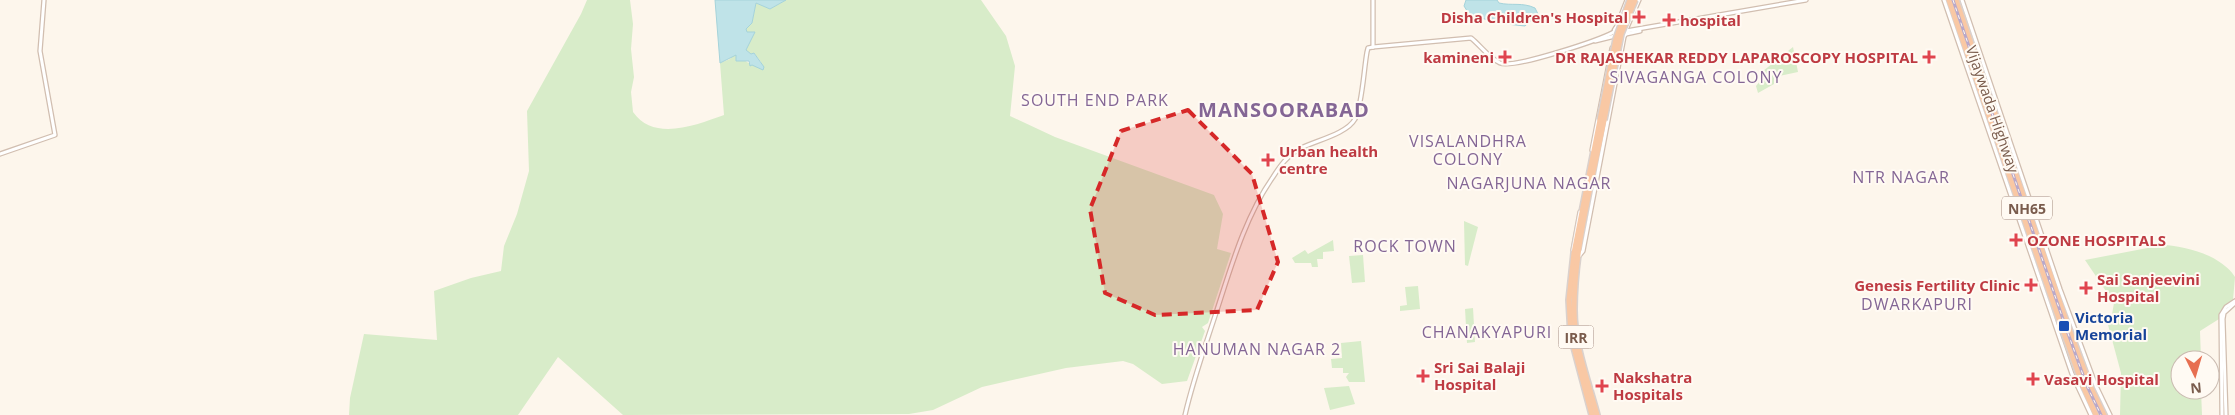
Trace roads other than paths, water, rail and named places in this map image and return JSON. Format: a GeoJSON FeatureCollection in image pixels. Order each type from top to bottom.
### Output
{"type":"FeatureCollection","features":[{"type":"Feature","properties":{"kind":"highway","name":"IRR"},"geometry":{"type":"LineString","coordinates":[[1593,414],[1571,336],[1569,319],[1577,254],[1616,39],[1628,0]]}},
{"type":"Feature","properties":{"kind":"highway","name":"IRR"},"geometry":{"type":"LineString","coordinates":[[1602,120],[1621,34],[1634,0]]}},
{"type":"Feature","properties":{"kind":"highway","name":"Vijaywada Highway"},"geometry":{"type":"LineString","coordinates":[[1949,0],[1959,19],[2083,386],[2096,415]]}},
{"type":"Feature","properties":{"kind":"highway","name":"Vijaywada Highway"},"geometry":{"type":"LineString","coordinates":[[1956,0],[1962,10],[1959,19]]}},
{"type":"Feature","properties":{"kind":"highway","name":"Vijaywada Highway"},"geometry":{"type":"LineString","coordinates":[[1988,105],[2039,235],[2051,287],[2104,415]]}},
{"type":"Feature","properties":{"kind":"street"},"geometry":{"type":"LineString","coordinates":[[0,154],[55,135],[40,51],[44,0]]}},
{"type":"Feature","properties":{"kind":"street"},"geometry":{"type":"LineString","coordinates":[[1373,0],[1373,47]]}},
{"type":"Feature","properties":{"kind":"street"},"geometry":{"type":"LineString","coordinates":[[1628,0],[1615,32],[1598,111],[1572,247],[1577,254],[1583,251],[1625,33],[1639,0]]}},
{"type":"Feature","properties":{"kind":"street"},"geometry":{"type":"LineString","coordinates":[[1615,32],[1618,38],[1625,33],[1699,18],[1806,0]]}},
{"type":"Feature","properties":{"kind":"street"},"geometry":{"type":"LineString","coordinates":[[1944,0],[2072,374],[2090,415]]}},
{"type":"Feature","properties":{"kind":"street"},"geometry":{"type":"LineString","coordinates":[[1962,0],[1962,10],[2088,373],[2110,415]]}},
{"type":"Feature","properties":{"kind":"street"},"geometry":{"type":"LineString","coordinates":[[1185,415],[1192,382],[1243,234],[1258,200],[1272,177],[1289,156],[1297,150],[1344,129],[1354,122],[1359,105],[1368,48],[1471,38],[1501,64],[1510,64],[1550,55],[1615,32],[1621,27],[1625,33]]}},
{"type":"Feature","properties":{"kind":"street"},"geometry":{"type":"LineString","coordinates":[[2224,413],[2223,318],[2224,312],[2235,302]]}},
{"type":"Feature","properties":{"kind":"water"},"geometry":{"type":"Polygon","coordinates":[[[715,0],[786,0],[770,9],[756,3],[752,23],[746,29],[747,32],[755,32],[746,50],[751,54],[754,53],[764,67],[763,70],[752,65],[750,66],[749,61],[736,61],[736,55],[720,63],[715,0]]]}},
{"type":"Feature","properties":{"kind":"water"},"geometry":{"type":"Polygon","coordinates":[[[1466,0],[1497,0],[1499,3],[1526,5],[1535,8],[1538,14],[1525,26],[1497,23],[1469,14],[1464,6],[1466,0]]]}},
{"type":"Feature","properties":{"kind":"railway"},"geometry":{"type":"LineString","coordinates":[[1953,0],[2065,325],[2087,386],[2101,415]]}},
{"type":"Feature","properties":{"kind":"place","name":"Disha Children's Hospital"},"geometry":{"type":"Point","coordinates":[1639,17]}},
{"type":"Feature","properties":{"kind":"place","name":"hospital"},"geometry":{"type":"Point","coordinates":[1669,20]}},
{"type":"Feature","properties":{"kind":"place","name":"kamineni"},"geometry":{"type":"Point","coordinates":[1505,57]}},
{"type":"Feature","properties":{"kind":"place","name":"DR RAJASHEKAR REDDY LAPAROSCOPY HOSPITAL"},"geometry":{"type":"Point","coordinates":[1929,57]}},
{"type":"Feature","properties":{"kind":"place","name":"Urban health centre"},"geometry":{"type":"Point","coordinates":[1268,160]}},
{"type":"Feature","properties":{"kind":"place","name":"OZONE HOSPITALS"},"geometry":{"type":"Point","coordinates":[2016,240]}},
{"type":"Feature","properties":{"kind":"place","name":"Genesis Fertility Clinic"},"geometry":{"type":"Point","coordinates":[2031,285]}},
{"type":"Feature","properties":{"kind":"place","name":"Sai Sanjeevini Hospital"},"geometry":{"type":"Point","coordinates":[2086,288]}},
{"type":"Feature","properties":{"kind":"place","name":"Victoria Memorial"},"geometry":{"type":"Point","coordinates":[2064,326]}},
{"type":"Feature","properties":{"kind":"place","name":"Sri Sai Balaji Hospital"},"geometry":{"type":"Point","coordinates":[1423,376]}},
{"type":"Feature","properties":{"kind":"place","name":"Vasavi Hospital"},"geometry":{"type":"Point","coordinates":[2033,379]}},
{"type":"Feature","properties":{"kind":"place","name":"Nakshatra Hospitals"},"geometry":{"type":"Point","coordinates":[1602,386]}},
{"type":"Feature","properties":{"kind":"district","name":"SIVAGANGA COLONY"},"geometry":{"type":"Point","coordinates":[1696,77]}},
{"type":"Feature","properties":{"kind":"district","name":"SOUTH END PARK"},"geometry":{"type":"Point","coordinates":[1095,100]}},
{"type":"Feature","properties":{"kind":"district","name":"MANSOORABAD"},"geometry":{"type":"Point","coordinates":[1284,109]}},
{"type":"Feature","properties":{"kind":"district","name":"VISALANDHRA COLONY"},"geometry":{"type":"Point","coordinates":[1468,150]}},
{"type":"Feature","properties":{"kind":"district","name":"NTR NAGAR"},"geometry":{"type":"Point","coordinates":[1901,177]}},
{"type":"Feature","properties":{"kind":"district","name":"NAGARJUNA NAGAR"},"geometry":{"type":"Point","coordinates":[1529,183]}},
{"type":"Feature","properties":{"kind":"district","name":"ROCK TOWN"},"geometry":{"type":"Point","coordinates":[1405,246]}},
{"type":"Feature","properties":{"kind":"district","name":"DWARKAPURI"},"geometry":{"type":"Point","coordinates":[1917,304]}},
{"type":"Feature","properties":{"kind":"district","name":"CHANAKYAPURI"},"geometry":{"type":"Point","coordinates":[1487,332]}},
{"type":"Feature","properties":{"kind":"district","name":"HANUMAN NAGAR 2"},"geometry":{"type":"Point","coordinates":[1257,349]}}]}
